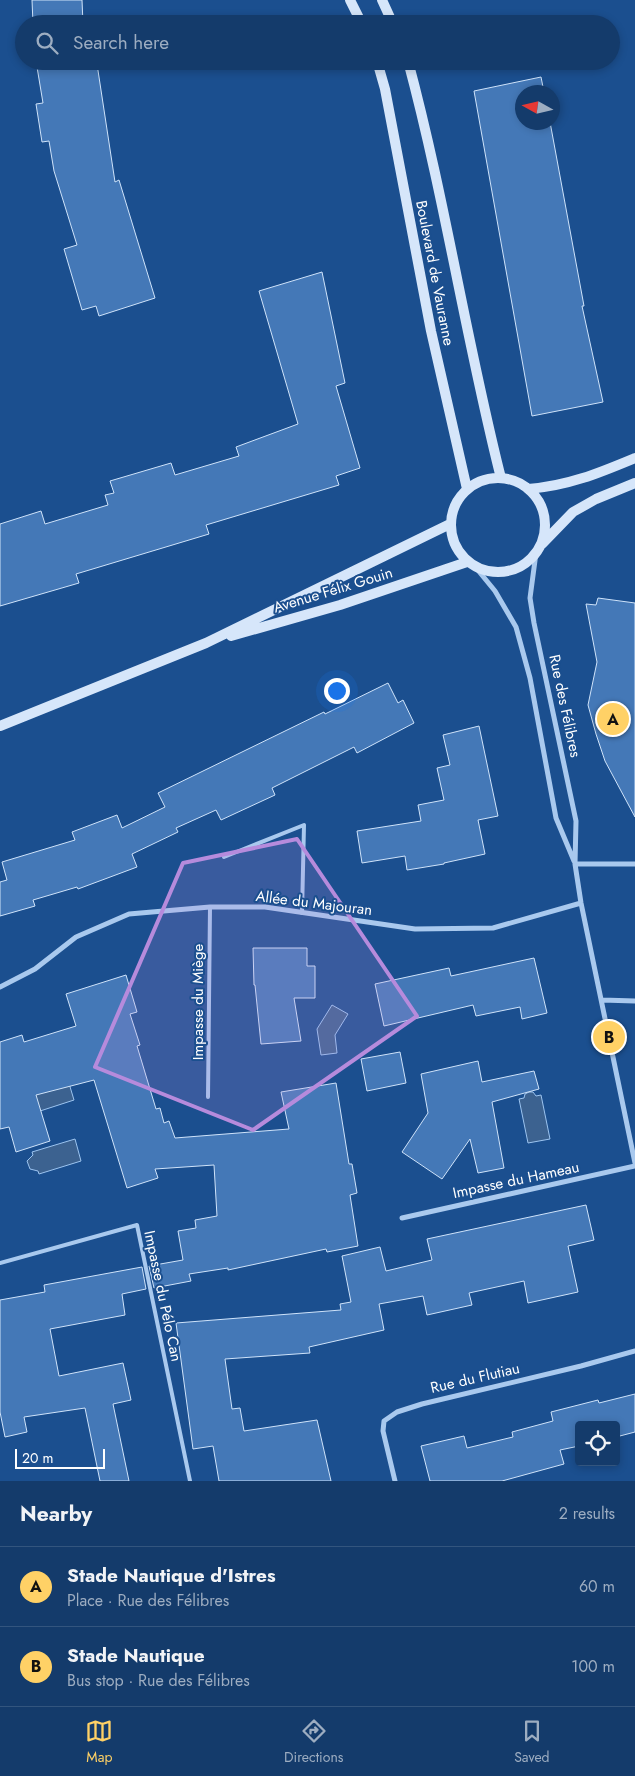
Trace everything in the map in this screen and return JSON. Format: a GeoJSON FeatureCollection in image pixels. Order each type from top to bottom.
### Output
{"type":"FeatureCollection","features":[{"type":"Feature","properties":{"kind":"main road"},"geometry":{"type":"LineString","coordinates":[[350,0],[358,15]]}},
{"type":"Feature","properties":{"kind":"main road"},"geometry":{"type":"LineString","coordinates":[[382,0],[389,15]]}},
{"type":"Feature","properties":{"kind":"main road","name":"Boulevard de Vauranne"},"geometry":{"type":"LineString","coordinates":[[381,70],[386,89],[431,331],[467,489]]}},
{"type":"Feature","properties":{"kind":"main road","name":"Boulevard de Vauranne"},"geometry":{"type":"LineString","coordinates":[[410,70],[422,113],[484,410],[501,478]]}},
{"type":"Feature","properties":{"kind":"main road"},"geometry":{"type":"LineString","coordinates":[[528,489],[550,487],[586,478],[635,458]]}},
{"type":"Feature","properties":{"kind":"main road"},"geometry":{"type":"LineString","coordinates":[[539,549],[545,529],[544,514],[538,500],[528,489],[511,479],[489,478],[477,482],[467,489],[456,505],[450,524],[454,545],[467,562],[477,569],[504,573],[528,563],[574,512],[596,499],[635,483]]}},
{"type":"Feature","properties":{"kind":"main road","name":"Avenue Félix Gouin"},"geometry":{"type":"LineString","coordinates":[[0,726],[206,643],[450,524]]}},
{"type":"Feature","properties":{"kind":"main road","name":"Avenue Félix Gouin"},"geometry":{"type":"LineString","coordinates":[[206,643],[340,605],[467,562]]}},
{"type":"Feature","properties":{"kind":"street","name":"Rue des Félibres"},"geometry":{"type":"LineString","coordinates":[[539,549],[530,598],[576,820],[575,864],[581,903],[635,1165]]}},
{"type":"Feature","properties":{"kind":"street","name":"Rue des Félibres"},"geometry":{"type":"LineString","coordinates":[[477,569],[495,591],[516,627],[530,678],[556,818],[575,864]]}},
{"type":"Feature","properties":{"kind":"street"},"geometry":{"type":"LineString","coordinates":[[575,864],[635,864]]}},
{"type":"Feature","properties":{"kind":"street","name":"Allée du Majouran"},"geometry":{"type":"LineString","coordinates":[[0,987],[35,969],[76,937],[130,914],[210,907],[265,907],[302,914],[414,929],[493,928],[581,903]]}},
{"type":"Feature","properties":{"kind":"street"},"geometry":{"type":"LineString","coordinates":[[602,1000],[635,1001]]}},
{"type":"Feature","properties":{"kind":"street","name":"Impasse du Hameau"},"geometry":{"type":"LineString","coordinates":[[402,1218],[635,1165]]}},
{"type":"Feature","properties":{"kind":"street","name":"Rue du Flutiau"},"geometry":{"type":"LineString","coordinates":[[395,1481],[383,1431],[384,1421],[397,1412],[422,1404],[581,1366],[635,1351]]}},
{"type":"Feature","properties":{"kind":"lane"},"geometry":{"type":"LineString","coordinates":[[224,858],[304,825],[302,914]]}},
{"type":"Feature","properties":{"kind":"lane","name":"Impasse du Miège"},"geometry":{"type":"LineString","coordinates":[[208,1097],[210,907]]}},
{"type":"Feature","properties":{"kind":"lane","name":"Impasse du Pélo Can"},"geometry":{"type":"LineString","coordinates":[[0,1263],[137,1225],[190,1481]]}},
{"type":"Feature","properties":{"kind":"highlighted area"},"geometry":{"type":"Polygon","coordinates":[[[297,839],[417,1016],[253,1130],[95,1067],[183,863],[297,839]]]}},
{"type":"Feature","properties":{"kind":"water"},"geometry":{"type":"Polygon","coordinates":[[[332,1005],[348,1014],[335,1035],[337,1053],[321,1055],[317,1029],[332,1005]]]}},
{"type":"Feature","properties":{"kind":"water"},"geometry":{"type":"Polygon","coordinates":[[[68,1080],[74,1100],[37,1112],[31,1092],[68,1080]]]}},
{"type":"Feature","properties":{"kind":"water"},"geometry":{"type":"Polygon","coordinates":[[[533,1092],[536,1096],[541,1095],[550,1139],[528,1143],[519,1099],[524,1098],[525,1094],[533,1092]]]}},
{"type":"Feature","properties":{"kind":"water"},"geometry":{"type":"Polygon","coordinates":[[[75,1139],[81,1161],[39,1174],[38,1171],[30,1169],[27,1161],[33,1155],[32,1152],[75,1139]]]}},
{"type":"Feature","properties":{"kind":"building"},"geometry":{"type":"Polygon","coordinates":[[[32,0],[82,0],[83,15],[33,15],[32,0]]]}},
{"type":"Feature","properties":{"kind":"building"},"geometry":{"type":"Polygon","coordinates":[[[38,70],[98,70],[115,182],[119,180],[155,298],[99,316],[96,306],[82,310],[64,249],[77,245],[54,171],[49,141],[42,142],[36,104],[43,103],[38,70]]]}},
{"type":"Feature","properties":{"kind":"building"},"geometry":{"type":"Polygon","coordinates":[[[541,77],[543,85],[515,85],[515,130],[551,130],[584,306],[582,306],[603,402],[532,416],[474,91],[541,77]]]}},
{"type":"Feature","properties":{"kind":"building"},"geometry":{"type":"Polygon","coordinates":[[[322,272],[345,383],[336,386],[360,468],[336,476],[339,485],[206,525],[209,534],[76,574],[79,583],[0,606],[0,524],[41,511],[45,524],[108,505],[105,495],[114,493],[110,481],[171,463],[175,475],[239,456],[236,447],[298,424],[259,291],[322,272]]]}},
{"type":"Feature","properties":{"kind":"building"},"geometry":{"type":"Polygon","coordinates":[[[598,598],[635,603],[635,817],[605,761],[588,705],[597,662],[586,604],[596,605],[598,598]]]}},
{"type":"Feature","properties":{"kind":"building"},"geometry":{"type":"Polygon","coordinates":[[[388,683],[398,703],[403,700],[414,723],[357,753],[354,747],[272,788],[275,795],[221,820],[216,810],[176,828],[178,832],[132,854],[137,867],[78,889],[77,887],[33,900],[35,906],[0,916],[0,882],[7,880],[2,862],[75,840],[72,832],[117,815],[122,828],[165,807],[158,793],[388,683]]]}},
{"type":"Feature","properties":{"kind":"building"},"geometry":{"type":"Polygon","coordinates":[[[479,726],[498,816],[478,820],[485,854],[444,864],[407,870],[405,856],[362,863],[357,831],[421,821],[418,805],[444,800],[437,768],[450,765],[443,735],[479,726]]]}},
{"type":"Feature","properties":{"kind":"building"},"geometry":{"type":"Polygon","coordinates":[[[253,948],[307,948],[307,966],[315,966],[315,998],[294,998],[301,1041],[261,1044],[254,985],[253,948]]]}},
{"type":"Feature","properties":{"kind":"building"},"geometry":{"type":"Polygon","coordinates":[[[534,958],[547,1013],[522,1019],[520,1007],[476,1016],[473,1005],[384,1026],[375,984],[449,968],[451,976],[534,958]]]}},
{"type":"Feature","properties":{"kind":"building"},"geometry":{"type":"Polygon","coordinates":[[[126,975],[137,1012],[130,1014],[140,1045],[137,1046],[156,1109],[160,1108],[164,1123],[169,1121],[175,1138],[289,1129],[281,1092],[336,1083],[349,1164],[352,1164],[357,1193],[350,1195],[358,1246],[327,1252],[326,1249],[228,1270],[228,1268],[189,1274],[191,1281],[154,1288],[149,1266],[183,1260],[178,1231],[196,1228],[195,1220],[217,1216],[214,1165],[155,1169],[158,1178],[127,1188],[94,1080],[36,1095],[50,1141],[16,1152],[9,1127],[0,1129],[0,1042],[22,1035],[24,1042],[76,1026],[66,994],[126,975]]]}},
{"type":"Feature","properties":{"kind":"building"},"geometry":{"type":"Polygon","coordinates":[[[400,1052],[406,1083],[367,1091],[361,1059],[400,1052]]]}},
{"type":"Feature","properties":{"kind":"building"},"geometry":{"type":"Polygon","coordinates":[[[478,1061],[482,1082],[534,1071],[539,1089],[492,1102],[504,1168],[478,1173],[470,1139],[442,1179],[402,1152],[428,1113],[421,1074],[478,1061]]]}},
{"type":"Feature","properties":{"kind":"building"},"geometry":{"type":"Polygon","coordinates":[[[586,1205],[594,1240],[568,1246],[578,1292],[528,1303],[524,1281],[469,1293],[472,1305],[427,1315],[423,1296],[379,1304],[384,1330],[309,1347],[310,1353],[225,1359],[232,1409],[240,1408],[244,1431],[317,1420],[331,1481],[219,1481],[213,1446],[193,1449],[176,1323],[341,1310],[340,1304],[351,1302],[342,1256],[380,1247],[386,1271],[432,1260],[427,1239],[586,1205]]]}},
{"type":"Feature","properties":{"kind":"building"},"geometry":{"type":"Polygon","coordinates":[[[142,1267],[146,1289],[122,1294],[125,1315],[50,1329],[59,1376],[123,1363],[131,1400],[113,1404],[129,1481],[100,1481],[85,1408],[24,1417],[27,1432],[5,1437],[0,1412],[0,1300],[45,1292],[44,1285],[142,1267]]]}},
{"type":"Feature","properties":{"kind":"building"},"geometry":{"type":"Polygon","coordinates":[[[635,1394],[635,1432],[620,1436],[620,1421],[575,1421],[575,1447],[560,1450],[564,1464],[502,1481],[430,1481],[421,1446],[464,1436],[467,1448],[513,1437],[512,1432],[553,1421],[551,1412],[598,1400],[599,1403],[635,1394]]]}},
{"type":"Feature","properties":{"kind":"place","name":"Stade Nautique d'Istres"},"geometry":{"type":"Point","coordinates":[613,719]}},
{"type":"Feature","properties":{"kind":"place","name":"Stade Nautique"},"geometry":{"type":"Point","coordinates":[609,1037]}}]}
